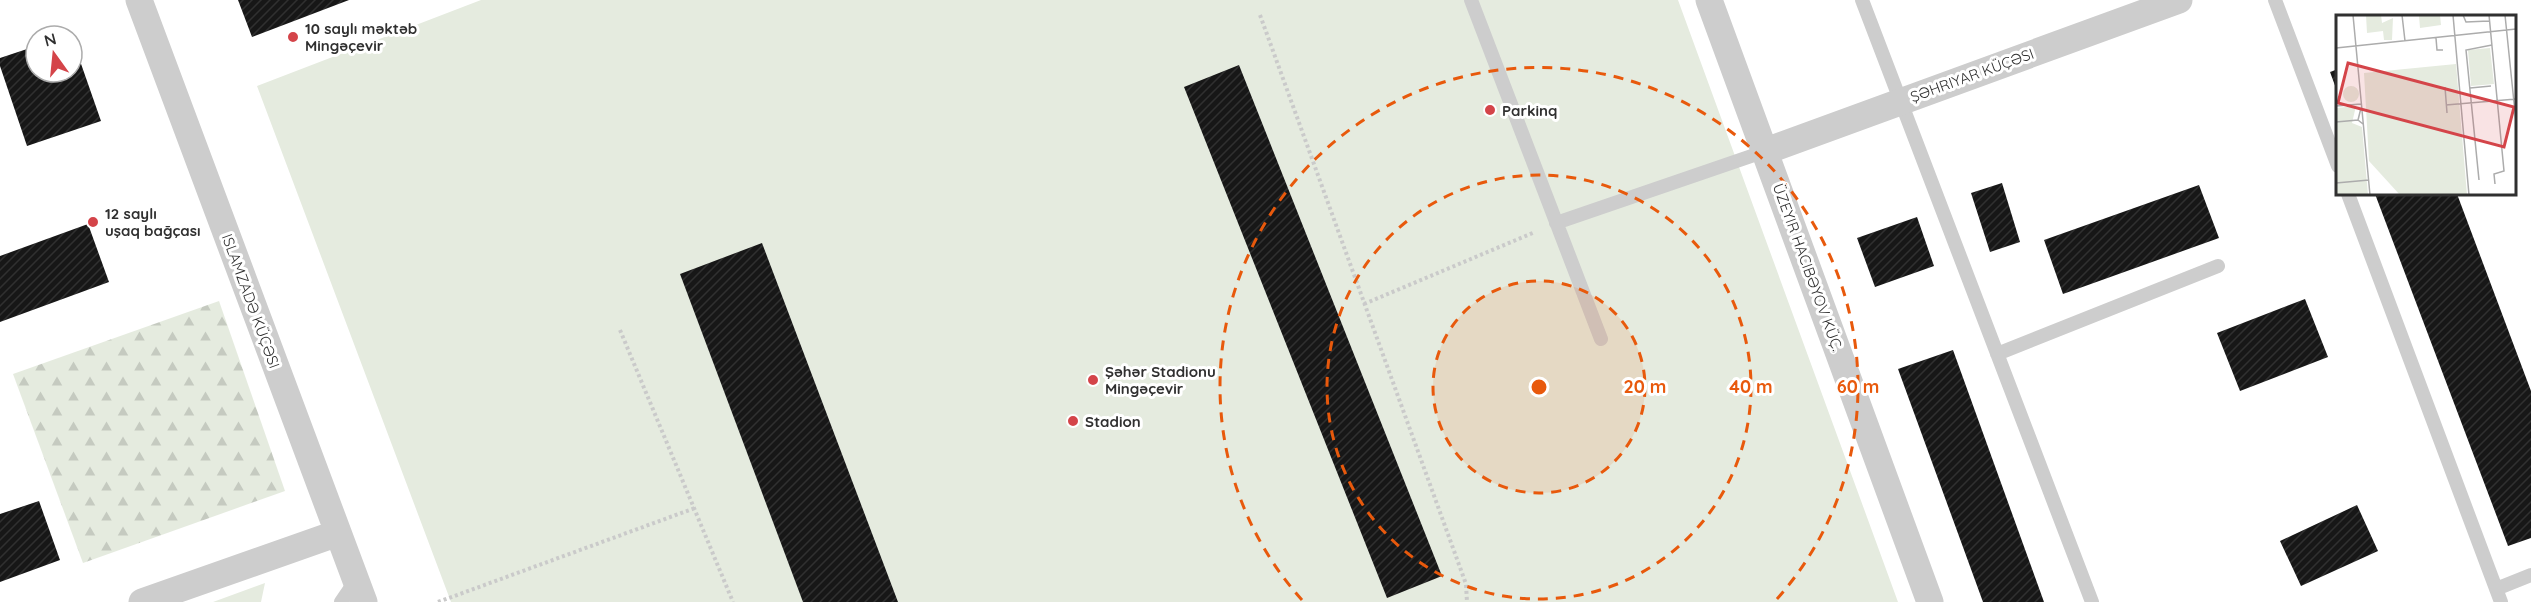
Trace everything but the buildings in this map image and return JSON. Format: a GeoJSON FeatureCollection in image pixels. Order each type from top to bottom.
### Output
{"type":"FeatureCollection","features":[{"type":"Feature","properties":{"kind":"street","name":"ISLAMZADƏ KÜÇƏSI"},"geometry":{"type":"LineString","coordinates":[[139,0],[360,591]]}},
{"type":"Feature","properties":{"kind":"street"},"geometry":{"type":"LineString","coordinates":[[1709,0],[1930,602]]}},
{"type":"Feature","properties":{"kind":"street","name":"ŞƏHRIYAR KÜÇƏSI"},"geometry":{"type":"LineString","coordinates":[[1766,151],[2179,0]]}},
{"type":"Feature","properties":{"kind":"street"},"geometry":{"type":"LineString","coordinates":[[142,602],[338,533]]}},
{"type":"Feature","properties":{"kind":"lane"},"geometry":{"type":"LineString","coordinates":[[1471,0],[1601,339]]}},
{"type":"Feature","properties":{"kind":"lane"},"geometry":{"type":"LineString","coordinates":[[1862,0],[2092,602]]}},
{"type":"Feature","properties":{"kind":"lane"},"geometry":{"type":"LineString","coordinates":[[2276,0],[2336,163]]}},
{"type":"Feature","properties":{"kind":"lane"},"geometry":{"type":"LineString","coordinates":[[1556,223],[1766,151]]}},
{"type":"Feature","properties":{"kind":"lane"},"geometry":{"type":"LineString","coordinates":[[2348,195],[2498,596],[2531,575]]}},
{"type":"Feature","properties":{"kind":"lane"},"geometry":{"type":"LineString","coordinates":[[1997,354],[2218,266]]}},
{"type":"Feature","properties":{"kind":"lane"},"geometry":{"type":"LineString","coordinates":[[341,602],[360,591]]}},
{"type":"Feature","properties":{"kind":"path"},"geometry":{"type":"LineString","coordinates":[[1260,15],[1466,584],[1467,602]]}},
{"type":"Feature","properties":{"kind":"path"},"geometry":{"type":"LineString","coordinates":[[1364,304],[1556,223]]}},
{"type":"Feature","properties":{"kind":"path"},"geometry":{"type":"LineString","coordinates":[[620,330],[733,602]]}},
{"type":"Feature","properties":{"kind":"path"},"geometry":{"type":"LineString","coordinates":[[438,602],[695,508]]}},
{"type":"Feature","properties":{"kind":"green space","name":"Şəhər Stadionu Mingəçevir"},"geometry":{"type":"Polygon","coordinates":[[[481,0],[1678,0],[1898,602],[451,602],[257,86],[481,0]]]}},
{"type":"Feature","properties":{"kind":"green space"},"geometry":{"type":"Polygon","coordinates":[[[219,301],[285,491],[83,563],[13,374],[219,301]]]}},
{"type":"Feature","properties":{"kind":"green space"},"geometry":{"type":"Polygon","coordinates":[[[265,583],[261,602],[213,602],[265,583]]]}},
{"type":"Feature","properties":{"kind":"place","name":"10 saylı məktəb Mingəçevir"},"geometry":{"type":"Point","coordinates":[293,37]}},
{"type":"Feature","properties":{"kind":"place","name":"Parkinq"},"geometry":{"type":"Point","coordinates":[1490,110]}},
{"type":"Feature","properties":{"kind":"place","name":"12 saylı uşaq bağçası"},"geometry":{"type":"Point","coordinates":[93,222]}},
{"type":"Feature","properties":{"kind":"place","name":"Şəhər Stadionu Mingəçevir"},"geometry":{"type":"Point","coordinates":[1093,380]}},
{"type":"Feature","properties":{"kind":"place","name":"Stadion"},"geometry":{"type":"Point","coordinates":[1073,421]}}]}
